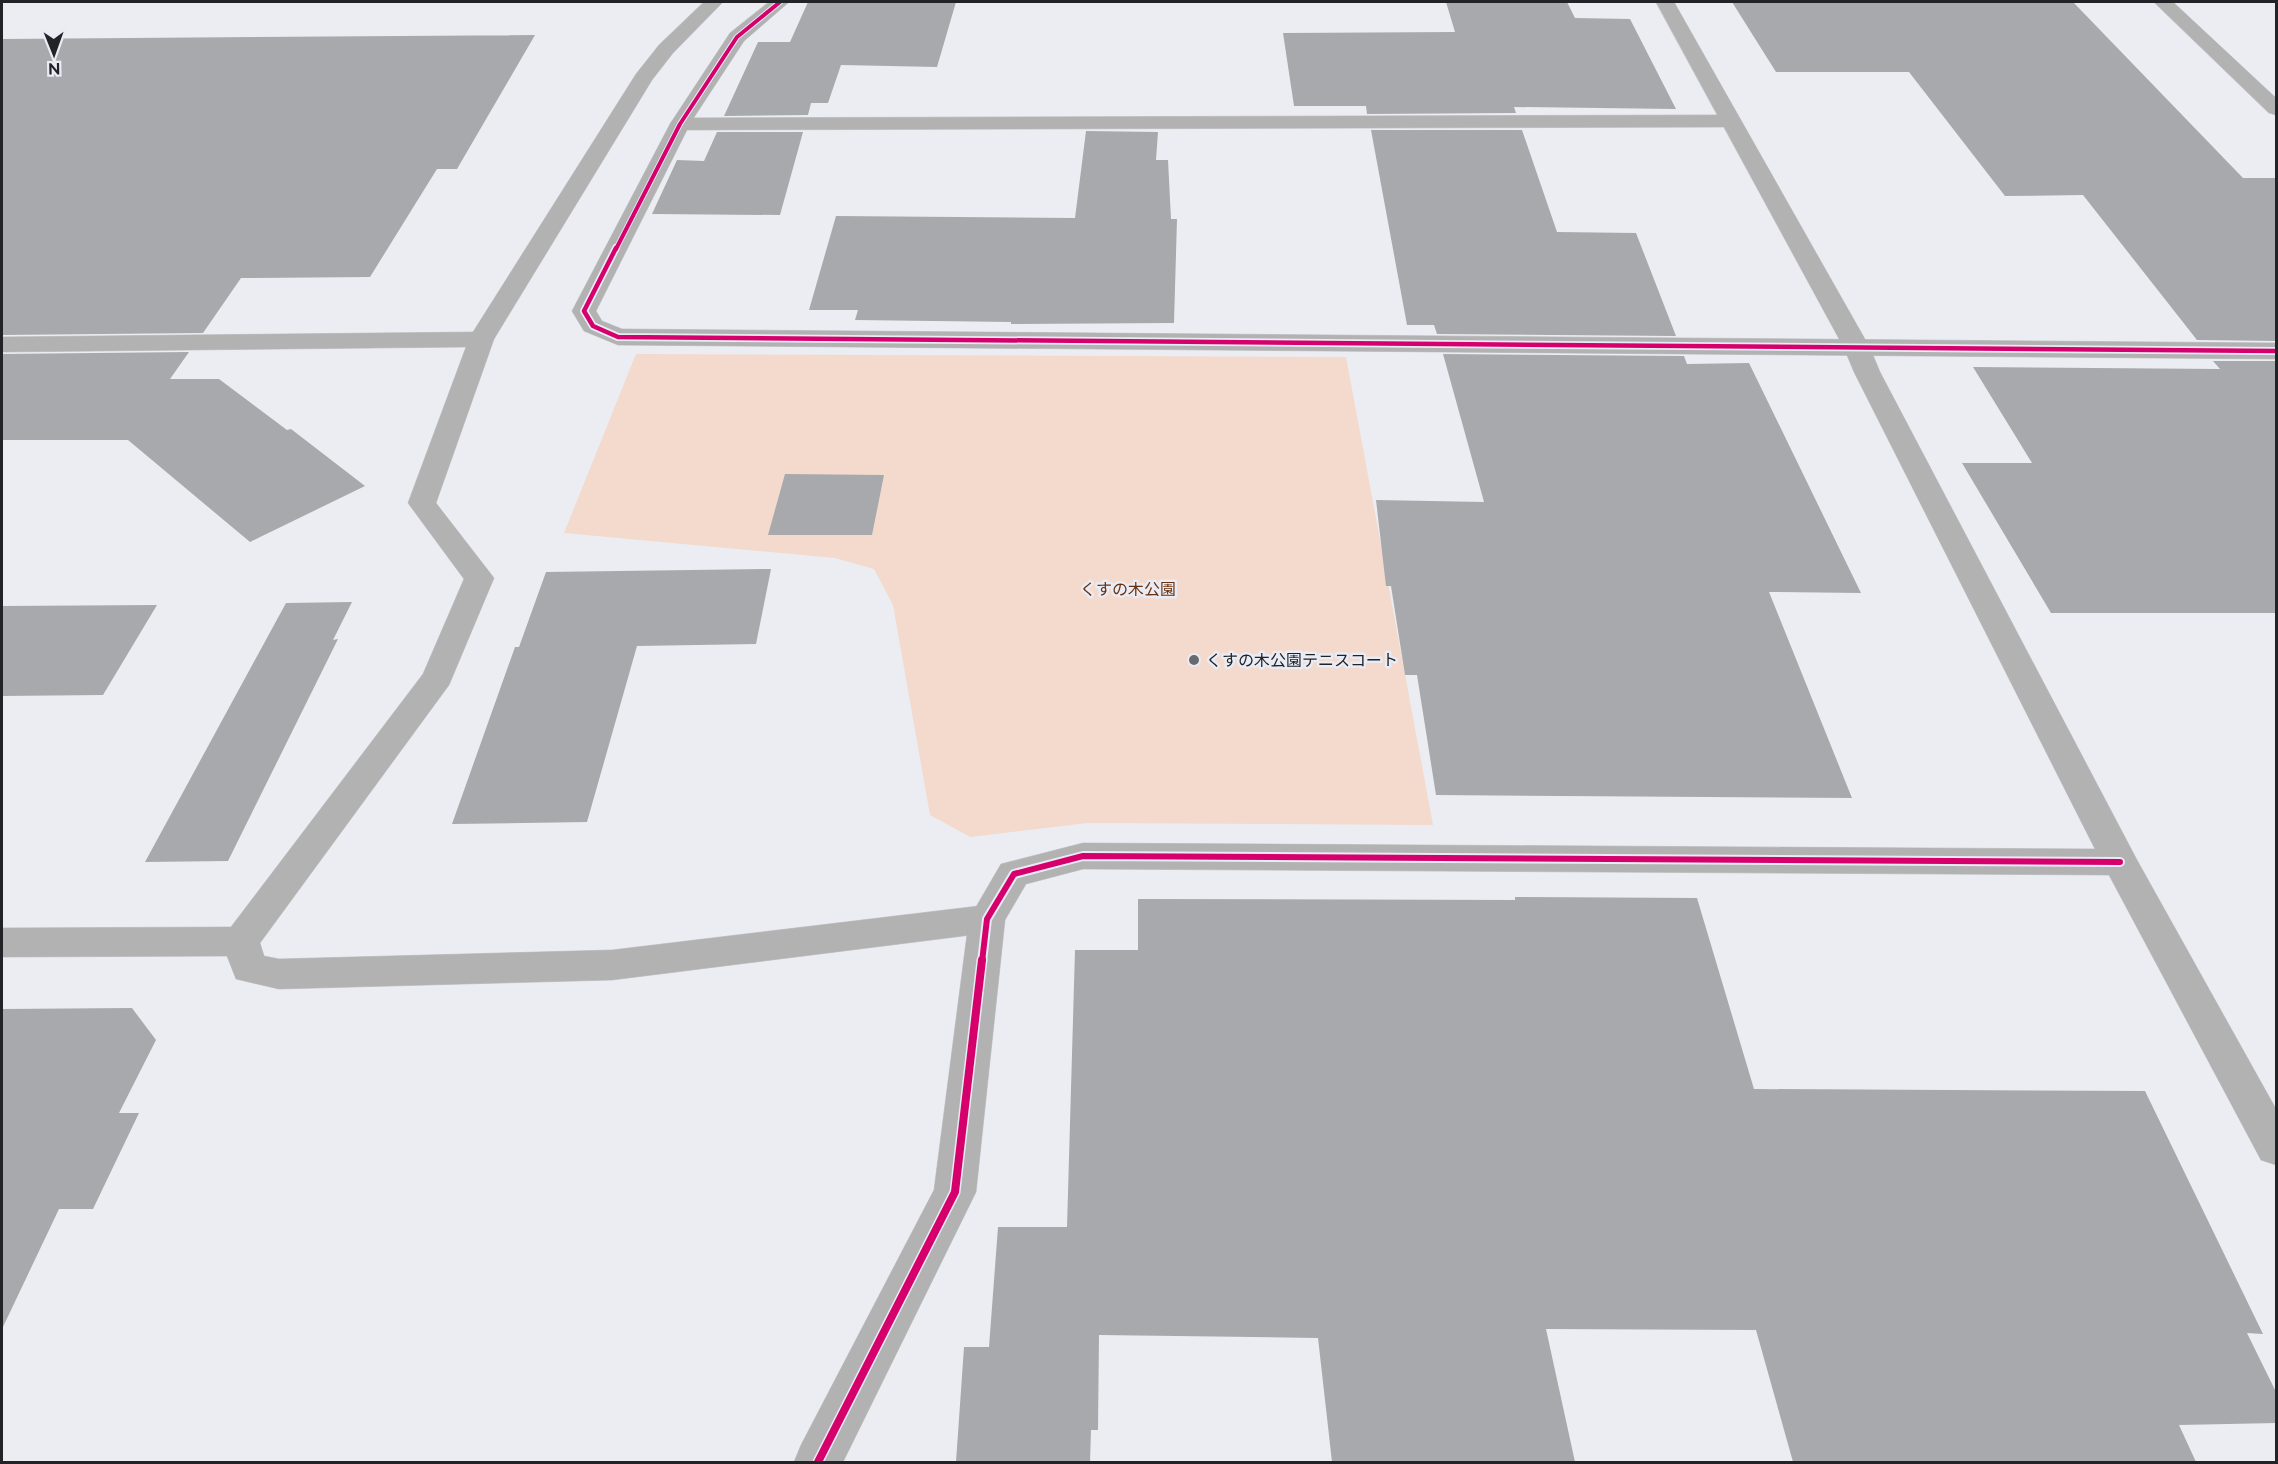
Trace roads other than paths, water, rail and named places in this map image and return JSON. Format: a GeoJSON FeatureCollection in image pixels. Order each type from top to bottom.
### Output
{"type":"FeatureCollection","features":[{"type":"Feature","properties":{"kind":"street"},"geometry":{"type":"LineString","coordinates":[[241,941],[438,677],[479,579],[422,503],[481,339],[643,78],[666,49],[714,2]]}},
{"type":"Feature","properties":{"kind":"street"},"geometry":{"type":"LineString","coordinates":[[780,2],[737,37],[680,124],[584,311],[593,326],[618,337],[2277,351]]}},
{"type":"Feature","properties":{"kind":"street"},"geometry":{"type":"LineString","coordinates":[[1665,2],[1857,348],[1867,372],[2120,861],[2277,1148]]}},
{"type":"Feature","properties":{"kind":"street"},"geometry":{"type":"LineString","coordinates":[[2163,2],[2277,109]]}},
{"type":"Feature","properties":{"kind":"street"},"geometry":{"type":"LineString","coordinates":[[680,124],[1731,121]]}},
{"type":"Feature","properties":{"kind":"street"},"geometry":{"type":"LineString","coordinates":[[2,344],[481,339]]}},
{"type":"Feature","properties":{"kind":"street"},"geometry":{"type":"LineString","coordinates":[[818,1462],[955,1192],[987,919],[1014,874],[1083,856],[2120,861]]}},
{"type":"Feature","properties":{"kind":"street"},"geometry":{"type":"LineString","coordinates":[[241,941],[249,968],[279,974],[612,965],[987,919]]}},
{"type":"Feature","properties":{"kind":"street"},"geometry":{"type":"LineString","coordinates":[[2,942],[241,941]]}},
{"type":"Feature","properties":{"kind":"place","name":"くすの木公園テニスコート"},"geometry":{"type":"Point","coordinates":[1194,660]}},
{"type":"Feature","properties":{"kind":"park label","name":"くすの木公園"},"geometry":{"type":"Point","coordinates":[1128,589]}}]}
